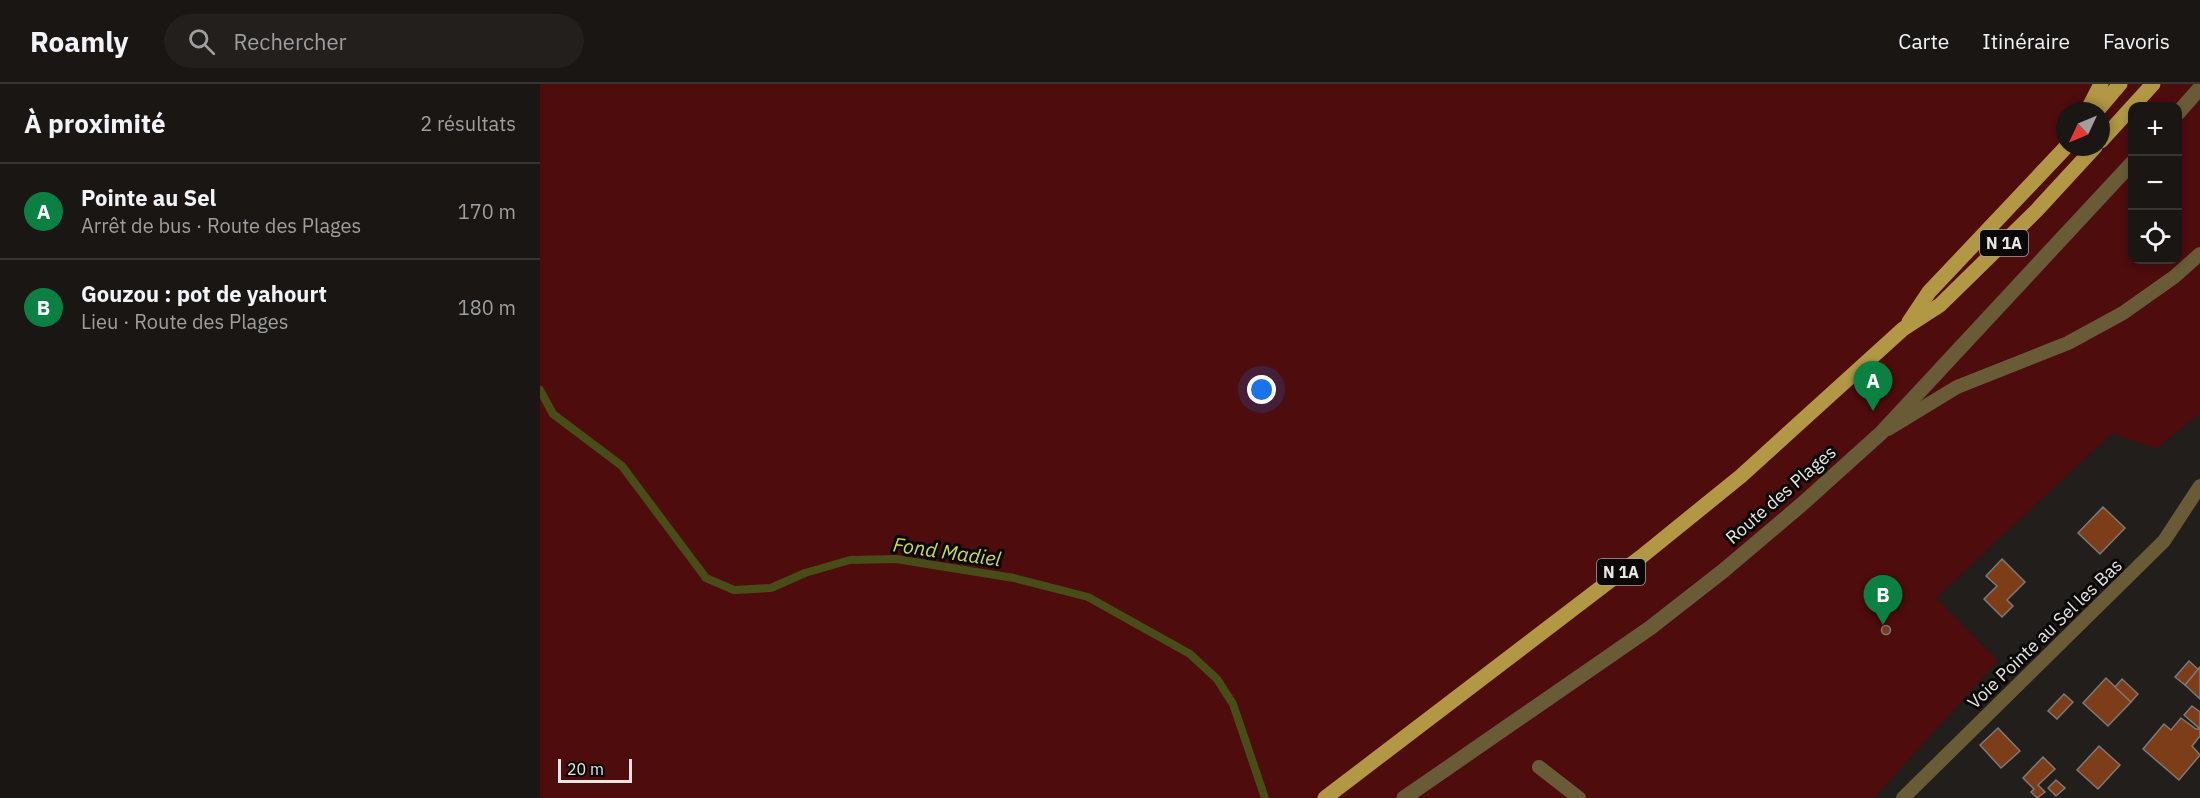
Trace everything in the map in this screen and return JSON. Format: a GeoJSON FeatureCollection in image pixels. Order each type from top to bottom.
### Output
{"type":"FeatureCollection","features":[{"type":"Feature","properties":{"kind":"main road"},"geometry":{"type":"LineString","coordinates":[[2092,102],[2101,84]]}},
{"type":"Feature","properties":{"kind":"main road"},"geometry":{"type":"LineString","coordinates":[[2105,102],[2121,84]]}},
{"type":"Feature","properties":{"kind":"main road"},"geometry":{"type":"LineString","coordinates":[[2110,131],[2153,84]]}},
{"type":"Feature","properties":{"kind":"main road","name":"N 1A"},"geometry":{"type":"LineString","coordinates":[[1903,329],[1929,292],[2057,156]]}},
{"type":"Feature","properties":{"kind":"main road","name":"N 1A"},"geometry":{"type":"LineString","coordinates":[[1325,798],[1641,557],[1741,476],[1903,329],[1940,304],[2037,210],[2087,156]]}},
{"type":"Feature","properties":{"kind":"street"},"geometry":{"type":"LineString","coordinates":[[2182,108],[2200,88]]}},
{"type":"Feature","properties":{"kind":"street","name":"Route des Plages"},"geometry":{"type":"LineString","coordinates":[[1404,798],[1498,735],[1668,614],[1740,556],[1881,433],[2128,168]]}},
{"type":"Feature","properties":{"kind":"lane"},"geometry":{"type":"LineString","coordinates":[[1881,433],[1957,387],[2068,343],[2123,313],[2174,277],[2200,254]]}},
{"type":"Feature","properties":{"kind":"lane","name":"Voie Pointe au Sel les Bas"},"geometry":{"type":"LineString","coordinates":[[1903,798],[2164,541],[2200,486]]}},
{"type":"Feature","properties":{"kind":"lane"},"geometry":{"type":"LineString","coordinates":[[1539,767],[1579,798]]}},
{"type":"Feature","properties":{"kind":"shaded area"},"geometry":{"type":"Polygon","coordinates":[[[540,84],[2200,84],[2200,413],[2156,449],[2112,433],[1936,598],[1998,661],[1874,798],[540,798],[540,84]]]}},
{"type":"Feature","properties":{"kind":"building"},"geometry":{"type":"Polygon","coordinates":[[[2103,507],[2125,528],[2100,554],[2078,533],[2103,507]]]}},
{"type":"Feature","properties":{"kind":"building"},"geometry":{"type":"Polygon","coordinates":[[[2002,559],[2025,582],[2007,600],[2013,606],[2002,617],[1984,599],[1997,586],[1986,576],[2002,559]]]}},
{"type":"Feature","properties":{"kind":"building"},"geometry":{"type":"Polygon","coordinates":[[[1886,626],[1890,630],[1886,634],[1882,630],[1886,626]]]}},
{"type":"Feature","properties":{"kind":"building"},"geometry":{"type":"Polygon","coordinates":[[[2189,661],[2199,670],[2185,685],[2175,677],[2189,661]]]}},
{"type":"Feature","properties":{"kind":"building"},"geometry":{"type":"Polygon","coordinates":[[[2200,667],[2200,699],[2185,685],[2200,667]]]}},
{"type":"Feature","properties":{"kind":"building"},"geometry":{"type":"Polygon","coordinates":[[[2106,678],[2131,702],[2108,726],[2083,703],[2106,678]]]}},
{"type":"Feature","properties":{"kind":"building"},"geometry":{"type":"Polygon","coordinates":[[[2122,679],[2138,694],[2131,702],[2115,687],[2122,679]]]}},
{"type":"Feature","properties":{"kind":"building"},"geometry":{"type":"Polygon","coordinates":[[[2064,694],[2073,702],[2057,719],[2048,711],[2064,694]]]}},
{"type":"Feature","properties":{"kind":"building"},"geometry":{"type":"Polygon","coordinates":[[[2192,706],[2200,712],[2200,729],[2184,715],[2192,706]]]}},
{"type":"Feature","properties":{"kind":"building"},"geometry":{"type":"Polygon","coordinates":[[[2181,718],[2196,729],[2200,729],[2200,736],[2192,746],[2200,755],[2179,780],[2143,749],[2164,724],[2171,730],[2181,718]]]}},
{"type":"Feature","properties":{"kind":"building"},"geometry":{"type":"Polygon","coordinates":[[[1998,728],[2020,751],[2001,768],[1980,745],[1998,728]]]}},
{"type":"Feature","properties":{"kind":"building"},"geometry":{"type":"Polygon","coordinates":[[[2099,746],[2120,765],[2098,789],[2077,770],[2099,746]]]}},
{"type":"Feature","properties":{"kind":"building"},"geometry":{"type":"Polygon","coordinates":[[[2043,757],[2055,769],[2038,785],[2045,792],[2037,798],[2031,792],[2034,789],[2023,778],[2043,757]]]}},
{"type":"Feature","properties":{"kind":"building"},"geometry":{"type":"Polygon","coordinates":[[[2056,780],[2065,788],[2056,796],[2048,788],[2056,780]]]}},
{"type":"Feature","properties":{"kind":"waterway","name":"Fond Madiel"},"geometry":{"type":"LineString","coordinates":[[540,390],[553,414],[622,466],[706,578],[734,590],[771,588],[805,573],[850,560],[896,559],[1014,578],[1088,597],[1190,654],[1217,679],[1233,704],[1265,798]]}},
{"type":"Feature","properties":{"kind":"place","name":"Pointe au Sel"},"geometry":{"type":"Point","coordinates":[1873,411]}},
{"type":"Feature","properties":{"kind":"place","name":"Gouzou : pot de yahourt"},"geometry":{"type":"Point","coordinates":[1883,625]}}]}
